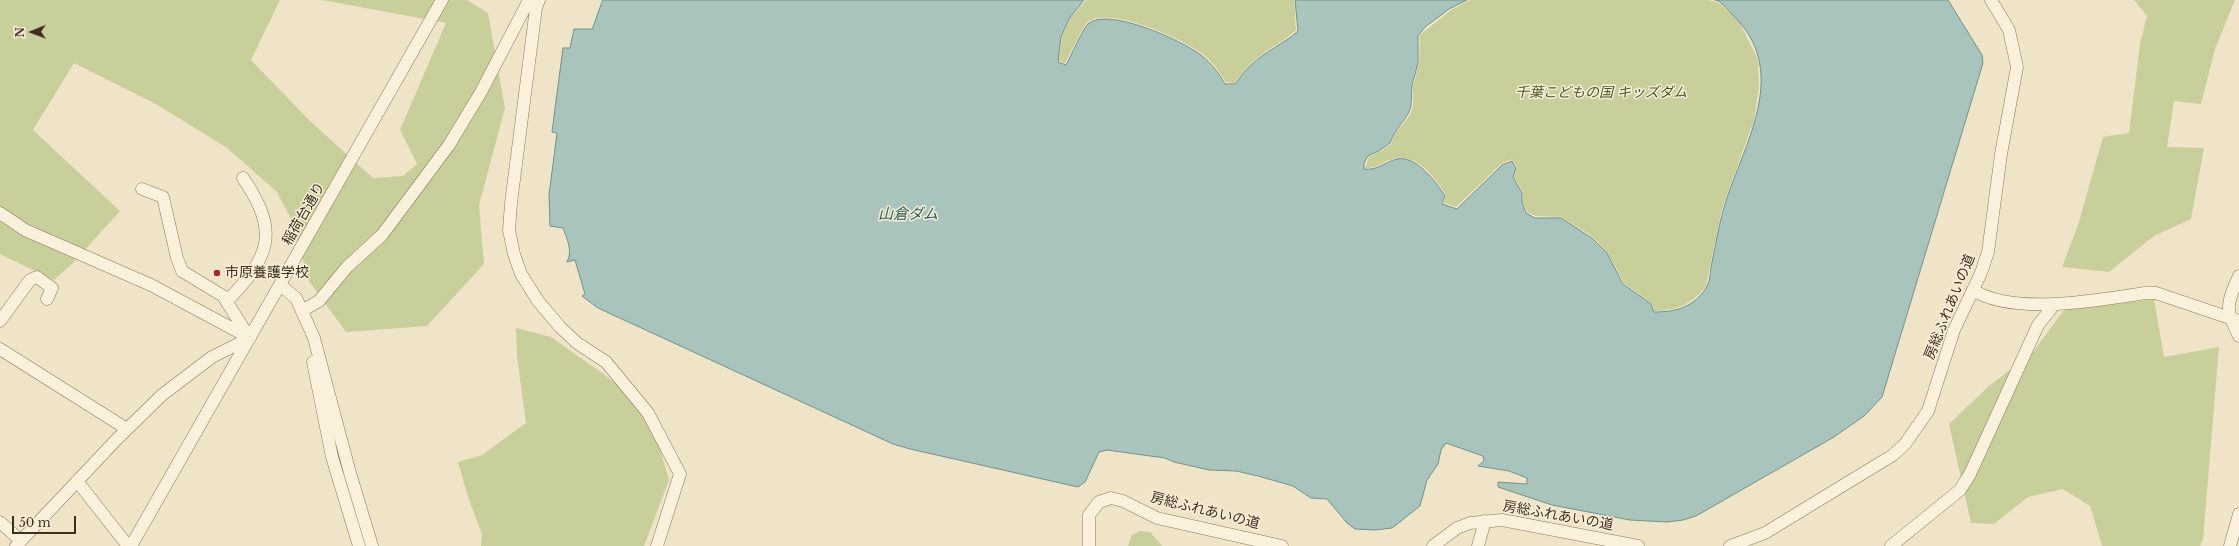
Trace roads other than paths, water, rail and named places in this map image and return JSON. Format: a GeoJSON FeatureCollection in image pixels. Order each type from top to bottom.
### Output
{"type":"FeatureCollection","features":[{"type":"Feature","properties":{"kind":"street","name":"稲荷台通り"},"geometry":{"type":"LineString","coordinates":[[131,546],[442,0]]}},
{"type":"Feature","properties":{"kind":"street"},"geometry":{"type":"LineString","coordinates":[[303,310],[319,301],[347,267],[382,234],[449,145],[481,92],[529,0]]}},
{"type":"Feature","properties":{"kind":"street"},"geometry":{"type":"LineString","coordinates":[[539,0],[536,8],[510,203],[509,230],[514,254],[522,274],[538,301],[560,327],[577,343],[606,362],[648,413],[680,474],[657,546]]}},
{"type":"Feature","properties":{"kind":"street","name":"房総ふれあいの道"},"geometry":{"type":"LineString","coordinates":[[1730,546],[1765,533],[1893,455],[1905,444],[1928,411],[1954,330],[1973,290],[1988,252],[2001,154],[2017,67],[2009,30],[1991,0]]}},
{"type":"Feature","properties":{"kind":"street"},"geometry":{"type":"LineString","coordinates":[[227,301],[244,283],[264,252],[266,233],[261,210],[254,194],[243,178]]}},
{"type":"Feature","properties":{"kind":"street"},"geometry":{"type":"LineString","coordinates":[[142,189],[163,197],[176,258],[182,271],[223,296],[250,338]]}},
{"type":"Feature","properties":{"kind":"street"},"geometry":{"type":"LineString","coordinates":[[0,212],[25,230],[151,285],[250,338]]}},
{"type":"Feature","properties":{"kind":"street"},"geometry":{"type":"LineString","coordinates":[[2239,276],[2231,295],[2234,319],[2239,336]]}},
{"type":"Feature","properties":{"kind":"street"},"geometry":{"type":"LineString","coordinates":[[0,321],[30,280],[37,277],[52,288],[47,299]]}},
{"type":"Feature","properties":{"kind":"street"},"geometry":{"type":"LineString","coordinates":[[280,285],[296,298],[303,310],[321,364],[350,473],[372,546]]}},
{"type":"Feature","properties":{"kind":"street"},"geometry":{"type":"LineString","coordinates":[[1973,290],[1983,296],[2005,302],[2054,304],[2156,293],[2234,319]]}},
{"type":"Feature","properties":{"kind":"street"},"geometry":{"type":"LineString","coordinates":[[1891,546],[1960,490],[1970,474],[2038,325],[2054,304]]}},
{"type":"Feature","properties":{"kind":"street"},"geometry":{"type":"LineString","coordinates":[[303,310],[332,457],[359,546]]}},
{"type":"Feature","properties":{"kind":"street"},"geometry":{"type":"LineString","coordinates":[[0,522],[19,543],[127,429],[162,395],[212,357],[250,338]]}},
{"type":"Feature","properties":{"kind":"street"},"geometry":{"type":"LineString","coordinates":[[0,349],[127,429]]}},
{"type":"Feature","properties":{"kind":"street"},"geometry":{"type":"LineString","coordinates":[[77,481],[128,546]]}},
{"type":"Feature","properties":{"kind":"street","name":"房総ふれあいの道"},"geometry":{"type":"LineString","coordinates":[[1089,546],[1089,515],[1100,502],[1111,498],[1123,501],[1157,518],[1282,546]]}},
{"type":"Feature","properties":{"kind":"street"},"geometry":{"type":"LineString","coordinates":[[2230,546],[2239,514]]}},
{"type":"Feature","properties":{"kind":"street","name":"房総ふれあいの道"},"geometry":{"type":"LineString","coordinates":[[1432,546],[1457,528],[1485,521],[1502,520],[1638,546]]}},
{"type":"Feature","properties":{"kind":"street"},"geometry":{"type":"LineString","coordinates":[[1478,546],[1485,521]]}},
{"type":"Feature","properties":{"kind":"water","name":"山倉ダム"},"geometry":{"type":"Polygon","coordinates":[[[603,0],[1084,0],[1069,19],[1061,37],[1058,62],[1066,65],[1088,24],[1098,20],[1111,19],[1127,22],[1162,34],[1192,49],[1205,58],[1225,84],[1235,84],[1256,60],[1298,31],[1295,0],[1467,0],[1449,9],[1425,27],[1418,36],[1418,63],[1412,85],[1411,106],[1408,114],[1394,134],[1390,143],[1379,151],[1368,156],[1364,163],[1364,169],[1377,168],[1397,159],[1411,161],[1425,171],[1441,190],[1445,196],[1442,204],[1457,209],[1502,165],[1512,161],[1516,168],[1513,177],[1522,193],[1522,202],[1526,213],[1535,218],[1561,218],[1592,238],[1607,253],[1623,284],[1651,304],[1654,312],[1670,311],[1684,307],[1696,300],[1707,286],[1723,211],[1750,136],[1760,98],[1761,79],[1759,60],[1753,42],[1738,20],[1719,1],[1715,0],[1948,0],[1982,55],[1983,63],[1882,397],[1864,416],[1834,437],[1696,516],[1683,520],[1667,522],[1630,520],[1552,505],[1498,487],[1498,482],[1527,484],[1527,478],[1509,471],[1478,466],[1484,461],[1483,456],[1446,443],[1441,450],[1438,464],[1427,480],[1420,506],[1392,528],[1375,530],[1355,529],[1347,523],[1327,499],[1311,498],[1293,486],[1236,471],[1209,470],[1174,462],[1165,458],[1107,450],[1099,452],[1085,482],[1078,487],[910,449],[893,444],[598,308],[582,296],[585,294],[575,260],[567,262],[569,258],[569,249],[568,241],[563,228],[550,226],[549,195],[557,133],[552,132],[563,48],[570,48],[574,29],[592,29],[603,0]]]}},
{"type":"Feature","properties":{"kind":"place","name":"市原養護学校"},"geometry":{"type":"Point","coordinates":[217,273]}},
{"type":"Feature","properties":{"kind":"park label","name":"千葉こどもの国 キッズダム"},"geometry":{"type":"Point","coordinates":[1601,93]}}]}
